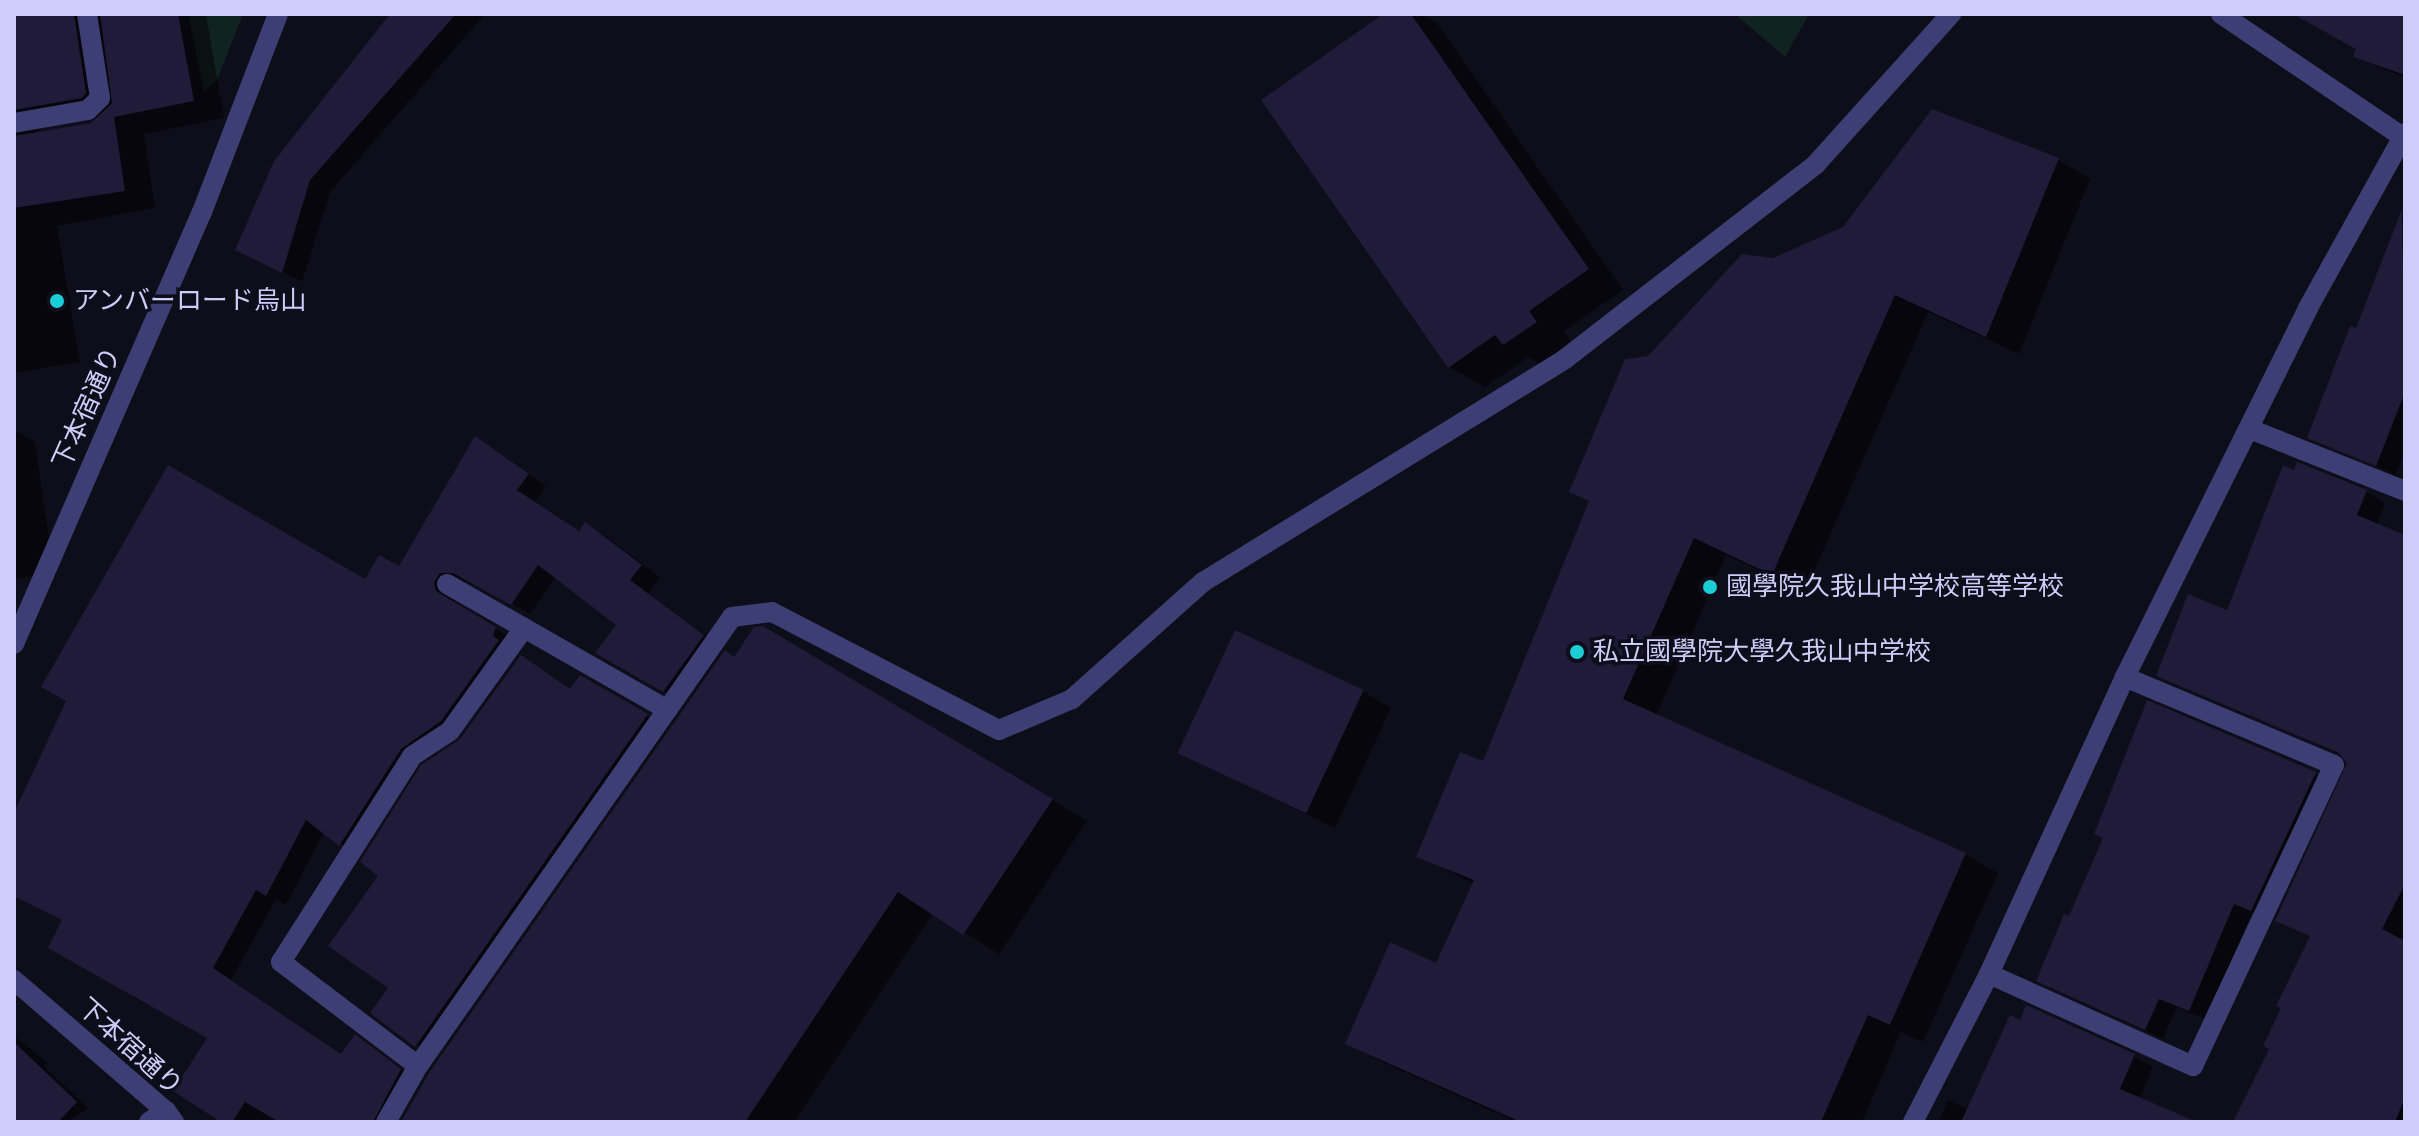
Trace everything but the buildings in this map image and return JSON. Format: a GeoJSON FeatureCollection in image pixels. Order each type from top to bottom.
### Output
{"type":"FeatureCollection","features":[{"type":"Feature","properties":{"kind":"street"},"geometry":{"type":"LineString","coordinates":[[14,123],[88,110],[100,98],[87,14]]}},
{"type":"Feature","properties":{"kind":"street","name":"下本宿通り"},"geometry":{"type":"LineString","coordinates":[[14,644],[202,212],[278,14]]}},
{"type":"Feature","properties":{"kind":"street"},"geometry":{"type":"LineString","coordinates":[[386,1122],[418,1066],[732,617],[772,612],[999,730],[1072,699],[1203,582],[1565,359],[1816,164],[1951,14]]}},
{"type":"Feature","properties":{"kind":"street"},"geometry":{"type":"LineString","coordinates":[[1913,1122],[1989,974],[2125,677],[2308,308],[2404,135],[2221,14]]}},
{"type":"Feature","properties":{"kind":"street"},"geometry":{"type":"LineString","coordinates":[[2250,429],[2405,491]]}},
{"type":"Feature","properties":{"kind":"street"},"geometry":{"type":"LineString","coordinates":[[447,584],[668,710]]}},
{"type":"Feature","properties":{"kind":"street"},"geometry":{"type":"LineString","coordinates":[[14,597],[36,594]]}},
{"type":"Feature","properties":{"kind":"street"},"geometry":{"type":"LineString","coordinates":[[418,1066],[281,962],[412,756],[450,731],[524,628]]}},
{"type":"Feature","properties":{"kind":"street"},"geometry":{"type":"LineString","coordinates":[[1989,974],[2193,1066],[2334,765],[2125,677]]}},
{"type":"Feature","properties":{"kind":"street","name":"下本宿通り"},"geometry":{"type":"LineString","coordinates":[[14,980],[163,1118]]}},
{"type":"Feature","properties":{"kind":"green space"},"geometry":{"type":"Polygon","coordinates":[[[188,14],[243,14],[217,80],[204,92],[188,14]]]}},
{"type":"Feature","properties":{"kind":"green space"},"geometry":{"type":"Polygon","coordinates":[[[1735,14],[1809,14],[1785,57],[1735,14]]]}},
{"type":"Feature","properties":{"kind":"place","name":"アンバーロード烏山"},"geometry":{"type":"Point","coordinates":[57,301]}},
{"type":"Feature","properties":{"kind":"place","name":"國學院久我山中学校高等学校"},"geometry":{"type":"Point","coordinates":[1710,587]}},
{"type":"Feature","properties":{"kind":"place","name":"私立國學院大學久我山中学校"},"geometry":{"type":"Point","coordinates":[1577,652]}}]}
